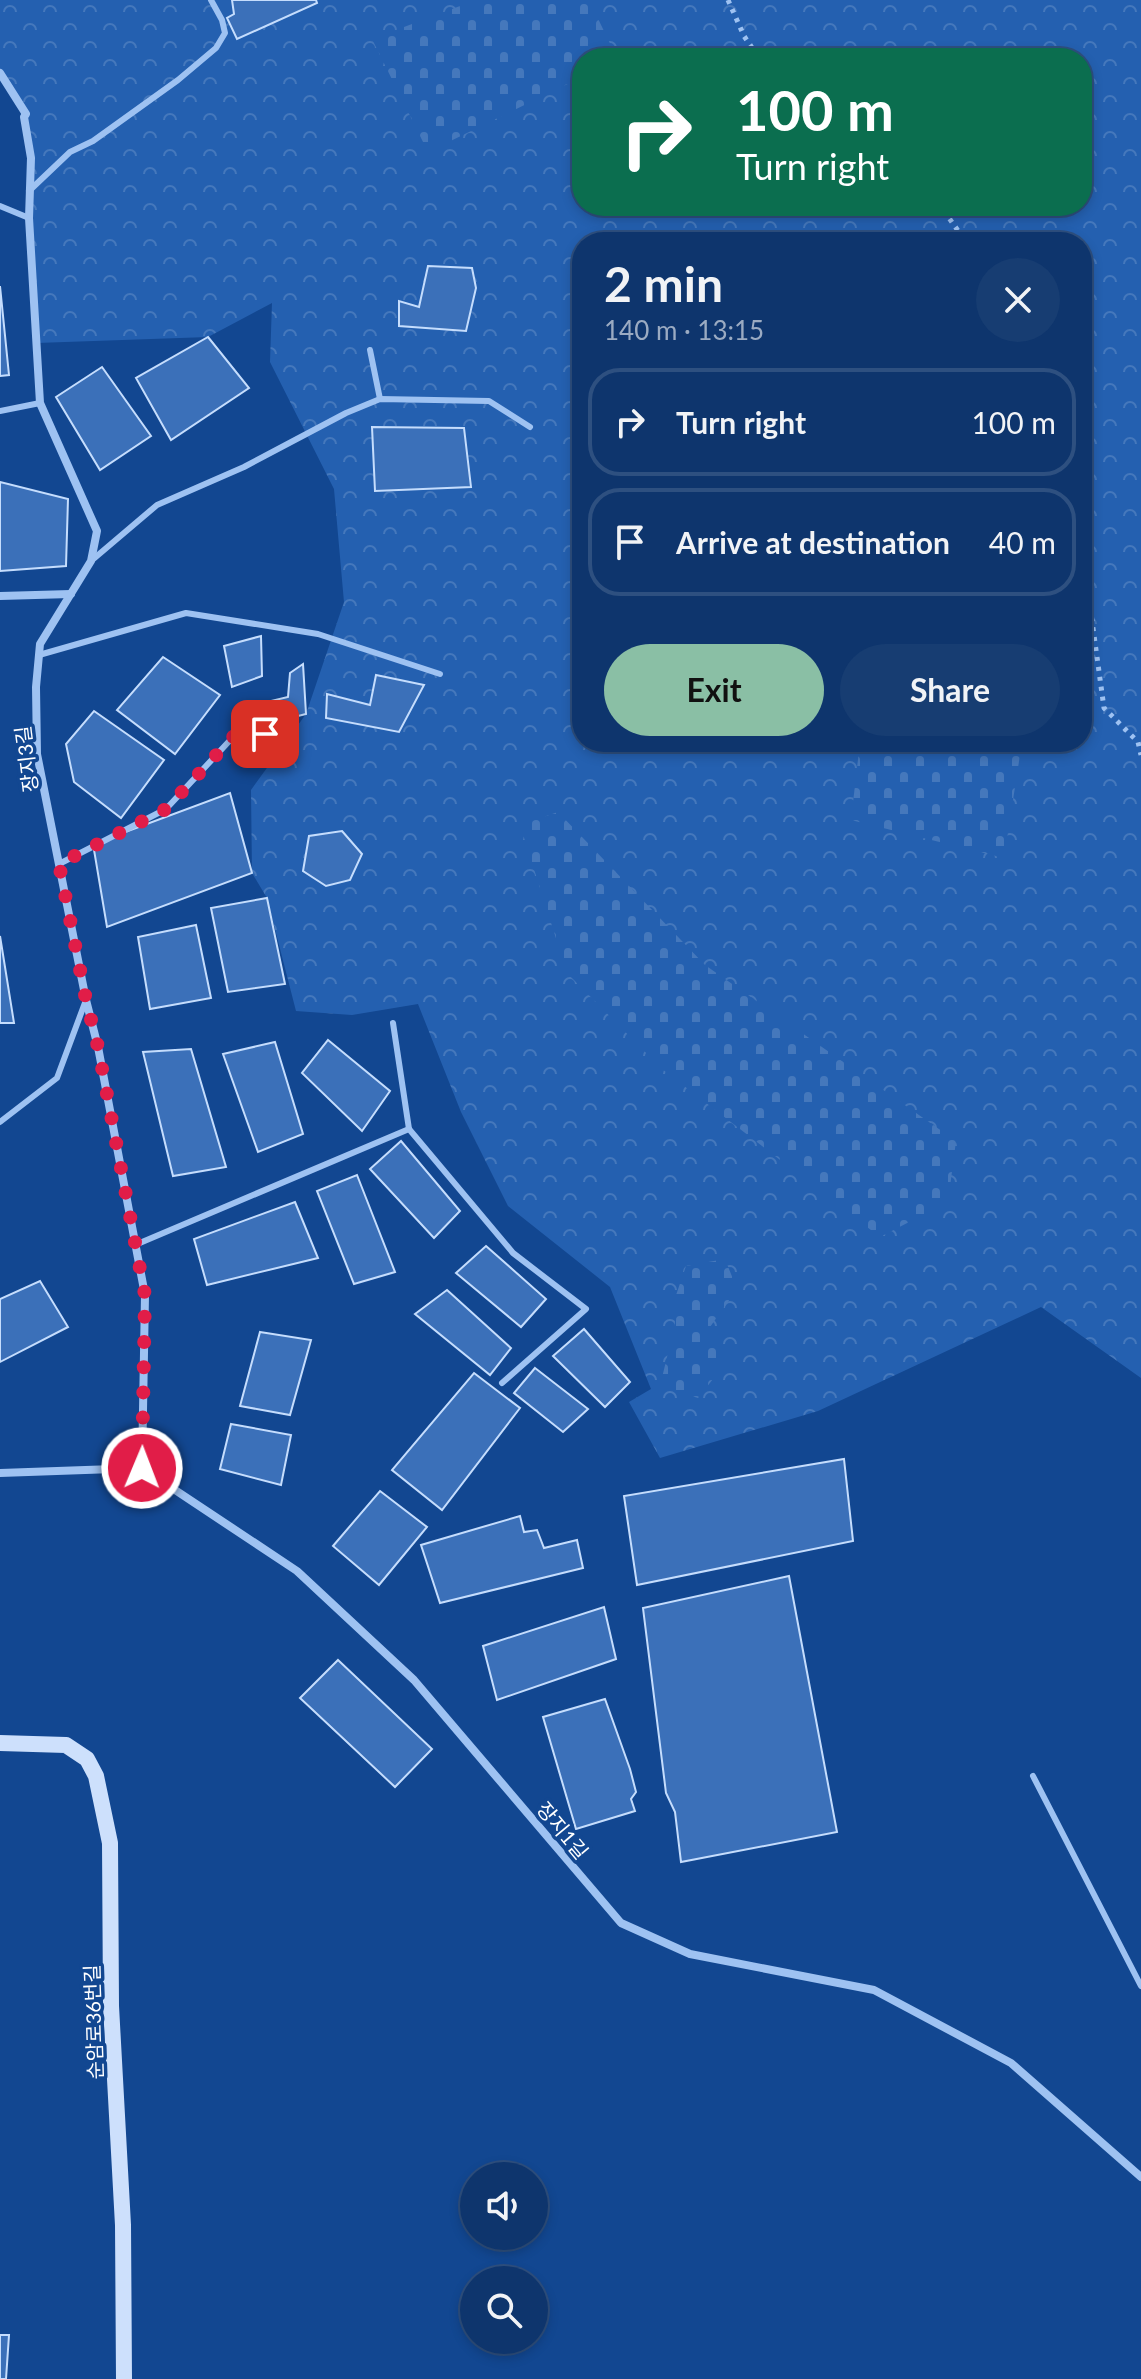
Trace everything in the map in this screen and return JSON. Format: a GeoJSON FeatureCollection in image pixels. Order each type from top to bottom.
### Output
{"type":"FeatureCollection","features":[{"type":"Feature","properties":{"kind":"street","name":"장지3길"},"geometry":{"type":"LineString","coordinates":[[0,73],[26,114],[31,158],[29,218],[40,403],[97,531],[91,561],[40,644],[36,687],[37,754],[98,1047],[145,1295],[142,1468]]}},
{"type":"Feature","properties":{"kind":"street"},"geometry":{"type":"LineString","coordinates":[[0,596],[71,594]]}},
{"type":"Feature","properties":{"kind":"street"},"geometry":{"type":"LineString","coordinates":[[0,1473],[142,1468]]}},
{"type":"Feature","properties":{"kind":"street","name":"장지1길"},"geometry":{"type":"LineString","coordinates":[[142,1468],[297,1571],[414,1680],[621,1923],[690,1954],[874,1990],[1011,2063],[1141,2177]]}},
{"type":"Feature","properties":{"kind":"street","name":"순암로36번길"},"geometry":{"type":"LineString","coordinates":[[0,1743],[66,1745],[87,1759],[96,1776],[110,1843],[111,2006],[123,2225],[124,2379]]}},
{"type":"Feature","properties":{"kind":"lane"},"geometry":{"type":"LineString","coordinates":[[29,191],[70,152],[93,141],[178,80],[216,48],[225,33],[211,0]]}},
{"type":"Feature","properties":{"kind":"lane"},"geometry":{"type":"LineString","coordinates":[[0,206],[29,218]]}},
{"type":"Feature","properties":{"kind":"lane"},"geometry":{"type":"LineString","coordinates":[[370,350],[380,399]]}},
{"type":"Feature","properties":{"kind":"lane"},"geometry":{"type":"LineString","coordinates":[[91,561],[157,505],[244,467],[346,413],[380,399],[489,401],[530,427]]}},
{"type":"Feature","properties":{"kind":"lane"},"geometry":{"type":"LineString","coordinates":[[0,411],[40,403]]}},
{"type":"Feature","properties":{"kind":"lane"},"geometry":{"type":"LineString","coordinates":[[39,655],[186,613],[318,634],[440,674]]}},
{"type":"Feature","properties":{"kind":"lane"},"geometry":{"type":"LineString","coordinates":[[59,864],[166,809],[234,736],[265,734]]}},
{"type":"Feature","properties":{"kind":"lane"},"geometry":{"type":"LineString","coordinates":[[0,1122],[57,1078],[86,1000]]}},
{"type":"Feature","properties":{"kind":"lane"},"geometry":{"type":"LineString","coordinates":[[393,1023],[409,1129],[513,1253],[586,1309],[502,1383]]}},
{"type":"Feature","properties":{"kind":"lane"},"geometry":{"type":"LineString","coordinates":[[135,1245],[409,1129]]}},
{"type":"Feature","properties":{"kind":"lane"},"geometry":{"type":"LineString","coordinates":[[1033,1776],[1141,1986]]}},
{"type":"Feature","properties":{"kind":"path"},"geometry":{"type":"LineString","coordinates":[[728,0],[752,48]]}},
{"type":"Feature","properties":{"kind":"path"},"geometry":{"type":"LineString","coordinates":[[1092,621],[1104,708],[1138,742],[1141,755]]}},
{"type":"Feature","properties":{"kind":"green space"},"geometry":{"type":"Polygon","coordinates":[[[0,0],[1141,0],[1141,1378],[1041,1307],[818,1411],[660,1458],[629,1402],[651,1389],[610,1287],[508,1206],[461,1112],[418,1004],[352,1015],[296,1011],[267,898],[252,873],[251,790],[306,714],[344,602],[334,489],[270,362],[272,303],[208,337],[36,343],[31,158],[24,117],[0,73],[0,0]]]}},
{"type":"Feature","properties":{"kind":"green space"},"geometry":{"type":"Polygon","coordinates":[[[476,0],[589,0],[612,48],[572,48],[572,82],[428,152],[372,39],[476,0]]]}},
{"type":"Feature","properties":{"kind":"green space"},"geometry":{"type":"Polygon","coordinates":[[[859,752],[1020,752],[1004,858],[851,820],[859,752]]]}},
{"type":"Feature","properties":{"kind":"green space"},"geometry":{"type":"Polygon","coordinates":[[[558,812],[705,965],[956,1141],[948,1202],[880,1237],[662,1069],[567,973],[520,825],[558,812]]]}},
{"type":"Feature","properties":{"kind":"green space"},"geometry":{"type":"Polygon","coordinates":[[[725,1259],[737,1289],[710,1327],[728,1360],[698,1398],[660,1386],[675,1324],[674,1301],[686,1266],[725,1259]]]}},
{"type":"Feature","properties":{"kind":"building"},"geometry":{"type":"Polygon","coordinates":[[[232,0],[316,0],[317,3],[237,39],[227,18],[234,14],[232,0]]]}},
{"type":"Feature","properties":{"kind":"building"},"geometry":{"type":"Polygon","coordinates":[[[428,266],[472,268],[476,288],[466,331],[399,326],[399,301],[419,307],[428,266]]]}},
{"type":"Feature","properties":{"kind":"building"},"geometry":{"type":"Polygon","coordinates":[[[0,286],[9,375],[0,376],[0,286]]]}},
{"type":"Feature","properties":{"kind":"building"},"geometry":{"type":"Polygon","coordinates":[[[208,337],[249,388],[171,440],[136,378],[208,337]]]}},
{"type":"Feature","properties":{"kind":"building"},"geometry":{"type":"Polygon","coordinates":[[[102,367],[151,436],[100,470],[56,397],[102,367]]]}},
{"type":"Feature","properties":{"kind":"building"},"geometry":{"type":"Polygon","coordinates":[[[372,427],[464,428],[471,487],[375,491],[372,427]]]}},
{"type":"Feature","properties":{"kind":"building"},"geometry":{"type":"Polygon","coordinates":[[[0,482],[68,499],[66,566],[0,571],[0,482]]]}},
{"type":"Feature","properties":{"kind":"building"},"geometry":{"type":"Polygon","coordinates":[[[261,636],[262,676],[232,687],[224,646],[261,636]]]}},
{"type":"Feature","properties":{"kind":"building"},"geometry":{"type":"Polygon","coordinates":[[[163,657],[220,695],[175,754],[117,710],[163,657]]]}},
{"type":"Feature","properties":{"kind":"building"},"geometry":{"type":"Polygon","coordinates":[[[303,664],[306,714],[274,722],[271,701],[288,697],[290,673],[303,664]]]}},
{"type":"Feature","properties":{"kind":"building"},"geometry":{"type":"Polygon","coordinates":[[[376,675],[424,685],[399,732],[326,718],[327,694],[370,705],[376,675]]]}},
{"type":"Feature","properties":{"kind":"building"},"geometry":{"type":"Polygon","coordinates":[[[94,711],[164,760],[121,818],[74,782],[66,744],[94,711]]]}},
{"type":"Feature","properties":{"kind":"building"},"geometry":{"type":"Polygon","coordinates":[[[230,793],[252,873],[107,927],[93,844],[230,793]]]}},
{"type":"Feature","properties":{"kind":"building"},"geometry":{"type":"Polygon","coordinates":[[[342,831],[362,854],[350,880],[326,886],[303,871],[309,836],[342,831]]]}},
{"type":"Feature","properties":{"kind":"building"},"geometry":{"type":"Polygon","coordinates":[[[267,898],[285,984],[228,992],[211,908],[267,898]]]}},
{"type":"Feature","properties":{"kind":"building"},"geometry":{"type":"Polygon","coordinates":[[[196,925],[211,998],[150,1009],[138,937],[196,925]]]}},
{"type":"Feature","properties":{"kind":"building"},"geometry":{"type":"Polygon","coordinates":[[[0,936],[14,1023],[0,1023],[0,936]]]}},
{"type":"Feature","properties":{"kind":"building"},"geometry":{"type":"Polygon","coordinates":[[[328,1040],[390,1091],[362,1131],[302,1073],[328,1040]]]}},
{"type":"Feature","properties":{"kind":"building"},"geometry":{"type":"Polygon","coordinates":[[[275,1042],[303,1134],[258,1152],[223,1054],[275,1042]]]}},
{"type":"Feature","properties":{"kind":"building"},"geometry":{"type":"Polygon","coordinates":[[[191,1049],[226,1167],[173,1176],[143,1052],[191,1049]]]}},
{"type":"Feature","properties":{"kind":"building"},"geometry":{"type":"Polygon","coordinates":[[[401,1141],[460,1211],[434,1238],[370,1169],[401,1141]]]}},
{"type":"Feature","properties":{"kind":"building"},"geometry":{"type":"Polygon","coordinates":[[[357,1175],[395,1272],[354,1284],[317,1191],[357,1175]]]}},
{"type":"Feature","properties":{"kind":"building"},"geometry":{"type":"Polygon","coordinates":[[[295,1202],[318,1258],[207,1285],[194,1239],[295,1202]]]}},
{"type":"Feature","properties":{"kind":"building"},"geometry":{"type":"Polygon","coordinates":[[[486,1246],[546,1299],[521,1327],[456,1273],[486,1246]]]}},
{"type":"Feature","properties":{"kind":"building"},"geometry":{"type":"Polygon","coordinates":[[[40,1281],[68,1327],[0,1362],[0,1299],[40,1281]]]}},
{"type":"Feature","properties":{"kind":"building"},"geometry":{"type":"Polygon","coordinates":[[[447,1290],[511,1348],[490,1375],[415,1314],[447,1290]]]}},
{"type":"Feature","properties":{"kind":"building"},"geometry":{"type":"Polygon","coordinates":[[[584,1329],[630,1382],[605,1407],[553,1356],[584,1329]]]}},
{"type":"Feature","properties":{"kind":"building"},"geometry":{"type":"Polygon","coordinates":[[[260,1332],[311,1340],[290,1415],[240,1406],[260,1332]]]}},
{"type":"Feature","properties":{"kind":"building"},"geometry":{"type":"Polygon","coordinates":[[[535,1368],[588,1409],[563,1432],[514,1393],[535,1368]]]}},
{"type":"Feature","properties":{"kind":"building"},"geometry":{"type":"Polygon","coordinates":[[[474,1373],[520,1408],[442,1510],[392,1470],[474,1373]]]}},
{"type":"Feature","properties":{"kind":"building"},"geometry":{"type":"Polygon","coordinates":[[[231,1424],[291,1435],[281,1485],[220,1469],[231,1424]]]}},
{"type":"Feature","properties":{"kind":"building"},"geometry":{"type":"Polygon","coordinates":[[[844,1459],[853,1541],[637,1585],[624,1496],[844,1459]]]}},
{"type":"Feature","properties":{"kind":"building"},"geometry":{"type":"Polygon","coordinates":[[[380,1491],[427,1527],[379,1585],[333,1546],[380,1491]]]}},
{"type":"Feature","properties":{"kind":"building"},"geometry":{"type":"Polygon","coordinates":[[[520,1516],[524,1532],[537,1530],[544,1548],[577,1540],[583,1568],[440,1603],[421,1545],[520,1516]]]}},
{"type":"Feature","properties":{"kind":"building"},"geometry":{"type":"Polygon","coordinates":[[[789,1576],[837,1832],[681,1862],[675,1812],[666,1793],[643,1608],[789,1576]]]}},
{"type":"Feature","properties":{"kind":"building"},"geometry":{"type":"Polygon","coordinates":[[[604,1607],[616,1659],[497,1700],[483,1646],[604,1607]]]}},
{"type":"Feature","properties":{"kind":"building"},"geometry":{"type":"Polygon","coordinates":[[[338,1660],[432,1749],[395,1787],[300,1698],[338,1660]]]}},
{"type":"Feature","properties":{"kind":"building"},"geometry":{"type":"Polygon","coordinates":[[[605,1699],[630,1769],[636,1792],[631,1799],[635,1811],[576,1829],[543,1717],[605,1699]]]}},
{"type":"Feature","properties":{"kind":"building"},"geometry":{"type":"Polygon","coordinates":[[[0,2335],[9,2335],[6,2379],[0,2379],[0,2335]]]}},
{"type":"Feature","properties":{"kind":"route"},"geometry":{"type":"LineString","coordinates":[[142,1468],[145,1295],[98,1047],[59,864],[166,809],[234,736],[265,734]]}}]}
